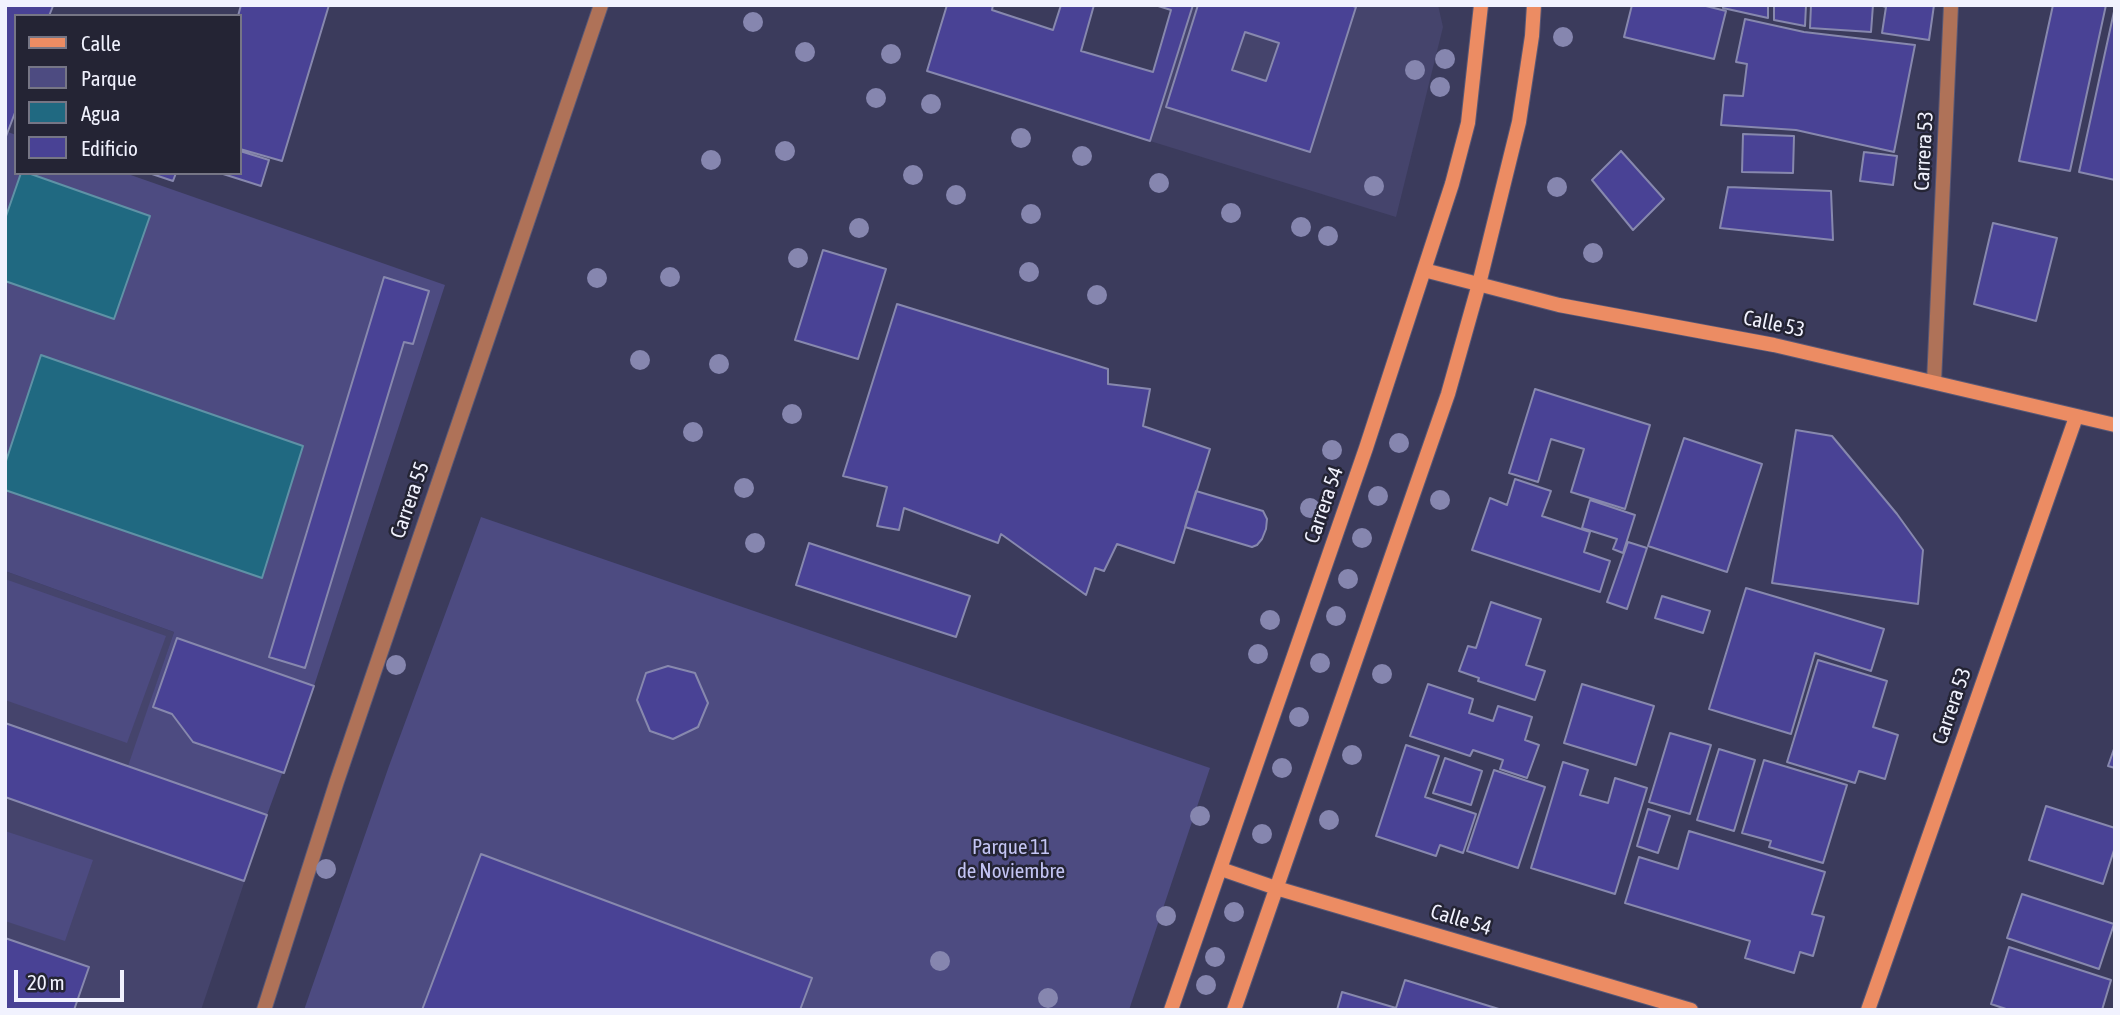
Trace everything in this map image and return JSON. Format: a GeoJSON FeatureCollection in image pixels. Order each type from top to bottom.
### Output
{"type":"FeatureCollection","features":[{"type":"Feature","properties":{"kind":"main road","name":"Carrera 54"},"geometry":{"type":"LineString","coordinates":[[1171,1010],[1366,448],[1452,184],[1468,123],[1481,5]]}},
{"type":"Feature","properties":{"kind":"main road"},"geometry":{"type":"LineString","coordinates":[[1234,1010],[1448,394],[1479,284],[1519,122],[1534,5]]}},
{"type":"Feature","properties":{"kind":"main road","name":"Calle 53"},"geometry":{"type":"LineString","coordinates":[[1424,270],[1559,306],[1774,345],[2115,425]]}},
{"type":"Feature","properties":{"kind":"main road","name":"Carrera 53"},"geometry":{"type":"LineString","coordinates":[[1868,1010],[2076,417]]}},
{"type":"Feature","properties":{"kind":"main road","name":"Calle 54"},"geometry":{"type":"LineString","coordinates":[[1221,869],[1276,888],[1691,1010]]}},
{"type":"Feature","properties":{"kind":"street","name":"Carrera 55"},"geometry":{"type":"LineString","coordinates":[[264,1010],[345,757],[601,5]]}},
{"type":"Feature","properties":{"kind":"street","name":"Carrera 53"},"geometry":{"type":"LineString","coordinates":[[1934,382],[1951,5]]}},
{"type":"Feature","properties":{"kind":"shaded area"},"geometry":{"type":"Polygon","coordinates":[[[1193,5],[1438,5],[1443,27],[1396,217],[1150,141],[1193,5]]]}},
{"type":"Feature","properties":{"kind":"shaded area"},"geometry":{"type":"Polygon","coordinates":[[[5,571],[174,632],[129,766],[267,815],[201,1010],[5,1010],[5,571]]]}},
{"type":"Feature","properties":{"kind":"green space"},"geometry":{"type":"Polygon","coordinates":[[[8,132],[14,134],[14,175],[131,175],[445,285],[314,686],[267,815],[128,766],[174,632],[5,571],[5,139],[8,132]]]}},
{"type":"Feature","properties":{"kind":"green space","name":"Parque 11 de Noviembre"},"geometry":{"type":"Polygon","coordinates":[[[481,517],[1210,768],[1129,1010],[304,1010],[389,766],[481,517]],[[668,666],[646,673],[637,700],[650,731],[673,739],[698,727],[708,703],[695,674],[668,666]]]}},
{"type":"Feature","properties":{"kind":"green space"},"geometry":{"type":"Polygon","coordinates":[[[5,579],[166,636],[127,743],[5,700],[5,579]]]}},
{"type":"Feature","properties":{"kind":"green space"},"geometry":{"type":"Polygon","coordinates":[[[5,831],[93,860],[65,941],[5,921],[5,831]]]}},
{"type":"Feature","properties":{"kind":"water"},"geometry":{"type":"Polygon","coordinates":[[[20,175],[34,175],[150,216],[114,319],[5,281],[5,219],[20,175]]]}},
{"type":"Feature","properties":{"kind":"water"},"geometry":{"type":"Polygon","coordinates":[[[41,355],[303,446],[262,578],[5,490],[5,464],[41,355]]]}},
{"type":"Feature","properties":{"kind":"building"},"geometry":{"type":"Polygon","coordinates":[[[5,5],[53,6],[50,14],[14,14],[14,115],[5,139],[5,5]]]}},
{"type":"Feature","properties":{"kind":"building"},"geometry":{"type":"Polygon","coordinates":[[[241,5],[329,5],[282,161],[242,150],[242,14],[239,14],[241,5]]]}},
{"type":"Feature","properties":{"kind":"building"},"geometry":{"type":"Polygon","coordinates":[[[947,5],[1193,5],[1150,141],[927,71],[947,5]]]}},
{"type":"Feature","properties":{"kind":"building"},"geometry":{"type":"Polygon","coordinates":[[[993,5],[1061,5],[1053,30],[992,10],[993,5]]]}},
{"type":"Feature","properties":{"kind":"building"},"geometry":{"type":"Polygon","coordinates":[[[1094,5],[1155,5],[1171,10],[1153,72],[1081,51],[1094,5]]]}},
{"type":"Feature","properties":{"kind":"building"},"geometry":{"type":"Polygon","coordinates":[[[1198,5],[1356,7],[1310,152],[1166,107],[1198,5]],[[1245,32],[1232,70],[1266,81],[1279,43],[1245,32]]]}},
{"type":"Feature","properties":{"kind":"building"},"geometry":{"type":"Polygon","coordinates":[[[1632,5],[1702,5],[1726,11],[1714,59],[1624,37],[1632,5]]]}},
{"type":"Feature","properties":{"kind":"building"},"geometry":{"type":"Polygon","coordinates":[[[1723,5],[1768,5],[1768,18],[1723,8],[1723,5]]]}},
{"type":"Feature","properties":{"kind":"building"},"geometry":{"type":"Polygon","coordinates":[[[1774,5],[1806,5],[1805,26],[1774,20],[1774,5]]]}},
{"type":"Feature","properties":{"kind":"building"},"geometry":{"type":"Polygon","coordinates":[[[1811,5],[1873,5],[1871,32],[1810,28],[1811,5]]]}},
{"type":"Feature","properties":{"kind":"building"},"geometry":{"type":"Polygon","coordinates":[[[1879,5],[1934,5],[1929,40],[1882,33],[1886,7],[1879,5]]]}},
{"type":"Feature","properties":{"kind":"building"},"geometry":{"type":"Polygon","coordinates":[[[2053,5],[2106,5],[2070,171],[2019,161],[2053,5]]]}},
{"type":"Feature","properties":{"kind":"building"},"geometry":{"type":"Polygon","coordinates":[[[2115,7],[2115,180],[2079,172],[2115,7]]]}},
{"type":"Feature","properties":{"kind":"building"},"geometry":{"type":"Polygon","coordinates":[[[1745,19],[1804,32],[1915,45],[1894,152],[1796,130],[1721,125],[1724,95],[1743,96],[1747,64],[1736,62],[1745,19]]]}},
{"type":"Feature","properties":{"kind":"building"},"geometry":{"type":"Polygon","coordinates":[[[1743,134],[1794,136],[1793,173],[1742,172],[1743,134]]]}},
{"type":"Feature","properties":{"kind":"building"},"geometry":{"type":"Polygon","coordinates":[[[1621,151],[1664,199],[1633,230],[1592,180],[1621,151]]]}},
{"type":"Feature","properties":{"kind":"building"},"geometry":{"type":"Polygon","coordinates":[[[242,152],[269,160],[261,186],[226,175],[242,175],[242,152]]]}},
{"type":"Feature","properties":{"kind":"building"},"geometry":{"type":"Polygon","coordinates":[[[1864,152],[1897,156],[1893,185],[1860,181],[1864,152]]]}},
{"type":"Feature","properties":{"kind":"building"},"geometry":{"type":"Polygon","coordinates":[[[155,175],[175,175],[173,181],[155,175]]]}},
{"type":"Feature","properties":{"kind":"building"},"geometry":{"type":"Polygon","coordinates":[[[1728,187],[1831,191],[1833,240],[1720,228],[1728,187]]]}},
{"type":"Feature","properties":{"kind":"building"},"geometry":{"type":"Polygon","coordinates":[[[1993,223],[2057,238],[2036,321],[1974,304],[1993,223]]]}},
{"type":"Feature","properties":{"kind":"building"},"geometry":{"type":"Polygon","coordinates":[[[823,250],[886,269],[858,359],[795,340],[823,250]]]}},
{"type":"Feature","properties":{"kind":"building"},"geometry":{"type":"Polygon","coordinates":[[[384,277],[429,291],[413,344],[404,342],[305,668],[269,657],[384,277]]]}},
{"type":"Feature","properties":{"kind":"building"},"geometry":{"type":"Polygon","coordinates":[[[897,304],[1108,369],[1108,384],[1150,389],[1143,426],[1210,449],[1174,563],[1117,544],[1104,571],[1095,568],[1086,595],[1001,534],[998,543],[904,508],[899,530],[877,526],[887,487],[843,476],[897,304]]]}},
{"type":"Feature","properties":{"kind":"building"},"geometry":{"type":"Polygon","coordinates":[[[1535,389],[1650,425],[1625,509],[1571,492],[1584,449],[1551,439],[1538,482],[1509,473],[1535,389]]]}},
{"type":"Feature","properties":{"kind":"building"},"geometry":{"type":"Polygon","coordinates":[[[1796,430],[1832,436],[1897,514],[1923,550],[1918,604],[1772,583],[1796,430]]]}},
{"type":"Feature","properties":{"kind":"building"},"geometry":{"type":"Polygon","coordinates":[[[1684,438],[1762,464],[1727,572],[1648,546],[1684,438]]]}},
{"type":"Feature","properties":{"kind":"building"},"geometry":{"type":"Polygon","coordinates":[[[1515,479],[1551,491],[1542,516],[1590,532],[1584,552],[1610,561],[1600,592],[1472,550],[1490,498],[1507,505],[1515,479]]]}},
{"type":"Feature","properties":{"kind":"building"},"geometry":{"type":"Polygon","coordinates":[[[1196,491],[1263,511],[1267,519],[1262,539],[1252,547],[1185,527],[1196,491]]]}},
{"type":"Feature","properties":{"kind":"building"},"geometry":{"type":"Polygon","coordinates":[[[1590,500],[1635,515],[1623,553],[1613,549],[1617,539],[1582,528],[1590,500]]]}},
{"type":"Feature","properties":{"kind":"building"},"geometry":{"type":"Polygon","coordinates":[[[1628,542],[1647,548],[1627,609],[1607,602],[1628,542]]]}},
{"type":"Feature","properties":{"kind":"building"},"geometry":{"type":"Polygon","coordinates":[[[809,543],[970,596],[956,637],[796,585],[809,543]]]}},
{"type":"Feature","properties":{"kind":"building"},"geometry":{"type":"Polygon","coordinates":[[[1746,588],[1884,629],[1871,671],[1815,653],[1791,734],[1709,709],[1746,588]]]}},
{"type":"Feature","properties":{"kind":"building"},"geometry":{"type":"Polygon","coordinates":[[[1662,596],[1710,611],[1703,633],[1655,618],[1662,596]]]}},
{"type":"Feature","properties":{"kind":"building"},"geometry":{"type":"Polygon","coordinates":[[[1491,602],[1541,619],[1526,665],[1545,671],[1535,700],[1478,681],[1479,678],[1459,671],[1468,646],[1476,648],[1491,602]]]}},
{"type":"Feature","properties":{"kind":"building"},"geometry":{"type":"Polygon","coordinates":[[[177,638],[314,686],[284,773],[193,742],[172,714],[153,707],[177,638]]]}},
{"type":"Feature","properties":{"kind":"building"},"geometry":{"type":"Polygon","coordinates":[[[1818,660],[1887,681],[1873,727],[1898,735],[1885,779],[1859,771],[1855,783],[1787,762],[1818,660]]]}},
{"type":"Feature","properties":{"kind":"building"},"geometry":{"type":"Polygon","coordinates":[[[668,666],[695,673],[708,703],[698,727],[673,739],[650,731],[637,700],[646,673],[668,666]]]}},
{"type":"Feature","properties":{"kind":"building"},"geometry":{"type":"Polygon","coordinates":[[[1428,684],[1473,699],[1469,713],[1493,721],[1498,706],[1532,717],[1525,740],[1539,745],[1527,778],[1500,769],[1503,760],[1473,750],[1470,756],[1410,736],[1428,684]]]}},
{"type":"Feature","properties":{"kind":"building"},"geometry":{"type":"Polygon","coordinates":[[[1582,684],[1654,706],[1636,765],[1564,743],[1582,684]]]}},
{"type":"Feature","properties":{"kind":"building"},"geometry":{"type":"Polygon","coordinates":[[[5,723],[267,815],[244,881],[5,797],[5,723]]]}},
{"type":"Feature","properties":{"kind":"building"},"geometry":{"type":"Polygon","coordinates":[[[1670,733],[1711,745],[1690,814],[1649,802],[1670,733]]]}},
{"type":"Feature","properties":{"kind":"building"},"geometry":{"type":"Polygon","coordinates":[[[1406,745],[1439,756],[1425,797],[1476,814],[1463,853],[1440,845],[1436,856],[1376,836],[1406,745]]]}},
{"type":"Feature","properties":{"kind":"building"},"geometry":{"type":"Polygon","coordinates":[[[2115,746],[2115,768],[2108,766],[2115,746]]]}},
{"type":"Feature","properties":{"kind":"building"},"geometry":{"type":"Polygon","coordinates":[[[1719,749],[1755,760],[1734,831],[1697,820],[1719,749]]]}},
{"type":"Feature","properties":{"kind":"building"},"geometry":{"type":"Polygon","coordinates":[[[1445,758],[1482,771],[1471,805],[1433,793],[1445,758]]]}},
{"type":"Feature","properties":{"kind":"building"},"geometry":{"type":"Polygon","coordinates":[[[1764,760],[1847,785],[1823,863],[1769,847],[1771,841],[1742,833],[1764,760]]]}},
{"type":"Feature","properties":{"kind":"building"},"geometry":{"type":"Polygon","coordinates":[[[1563,762],[1588,770],[1580,795],[1608,803],[1615,778],[1647,788],[1615,894],[1531,868],[1563,762]]]}},
{"type":"Feature","properties":{"kind":"building"},"geometry":{"type":"Polygon","coordinates":[[[1494,770],[1545,787],[1518,868],[1467,851],[1494,770]]]}},
{"type":"Feature","properties":{"kind":"building"},"geometry":{"type":"Polygon","coordinates":[[[2046,806],[2115,828],[2115,847],[2103,884],[2029,860],[2046,806]]]}},
{"type":"Feature","properties":{"kind":"building"},"geometry":{"type":"Polygon","coordinates":[[[1648,809],[1670,816],[1658,853],[1637,846],[1648,809]]]}},
{"type":"Feature","properties":{"kind":"building"},"geometry":{"type":"Polygon","coordinates":[[[1689,831],[1825,872],[1812,914],[1824,917],[1813,956],[1800,952],[1794,973],[1745,958],[1750,941],[1625,903],[1639,857],[1678,869],[1689,831]]]}},
{"type":"Feature","properties":{"kind":"building"},"geometry":{"type":"Polygon","coordinates":[[[481,854],[812,978],[800,1010],[422,1010],[481,854]]]}},
{"type":"Feature","properties":{"kind":"building"},"geometry":{"type":"Polygon","coordinates":[[[2022,894],[2114,924],[2099,969],[2007,938],[2022,894]]]}},
{"type":"Feature","properties":{"kind":"building"},"geometry":{"type":"Polygon","coordinates":[[[5,938],[89,967],[74,1010],[5,1010],[5,938]]]}},
{"type":"Feature","properties":{"kind":"building"},"geometry":{"type":"Polygon","coordinates":[[[2009,947],[2111,980],[2102,1010],[2009,1010],[1991,1004],[2009,947]]]}},
{"type":"Feature","properties":{"kind":"building"},"geometry":{"type":"Polygon","coordinates":[[[1405,980],[1502,1010],[1337,1010],[1342,992],[1396,1008],[1405,980]]]}}]}
